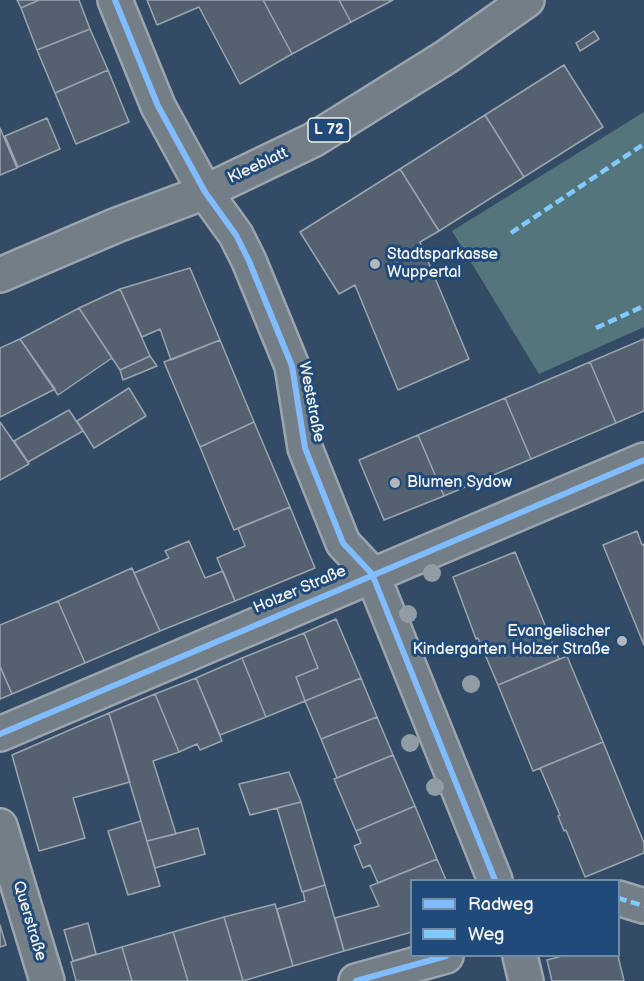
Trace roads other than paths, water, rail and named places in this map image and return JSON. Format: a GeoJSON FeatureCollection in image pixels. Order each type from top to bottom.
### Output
{"type":"FeatureCollection","features":[{"type":"Feature","properties":{"kind":"street","name":"Weststraße"},"geometry":{"type":"LineString","coordinates":[[115,0],[158,106],[205,192],[236,235],[249,261],[292,366],[305,448],[343,543],[372,574],[495,879]]}},
{"type":"Feature","properties":{"kind":"street","name":"Kleeblatt"},"geometry":{"type":"LineString","coordinates":[[0,275],[117,225],[205,192],[313,140],[446,57],[527,0]]}},
{"type":"Feature","properties":{"kind":"street","name":"Holzer Straße"},"geometry":{"type":"LineString","coordinates":[[0,734],[644,460]]}},
{"type":"Feature","properties":{"kind":"street","name":"Querstraße"},"geometry":{"type":"LineString","coordinates":[[0,826],[47,981]]}},
{"type":"Feature","properties":{"kind":"street"},"geometry":{"type":"LineString","coordinates":[[620,899],[644,906]]}},
{"type":"Feature","properties":{"kind":"street"},"geometry":{"type":"LineString","coordinates":[[356,981],[442,957]]}},
{"type":"Feature","properties":{"kind":"street"},"geometry":{"type":"LineString","coordinates":[[520,957],[526,981]]}},
{"type":"Feature","properties":{"kind":"place","name":"Stadtsparkasse Wuppertal"},"geometry":{"type":"Point","coordinates":[375,264]}},
{"type":"Feature","properties":{"kind":"place","name":"Blumen Sydow"},"geometry":{"type":"Point","coordinates":[395,483]}},
{"type":"Feature","properties":{"kind":"place","name":"Evangelischer Kindergarten Holzer Straße"},"geometry":{"type":"Point","coordinates":[622,641]}}]}
